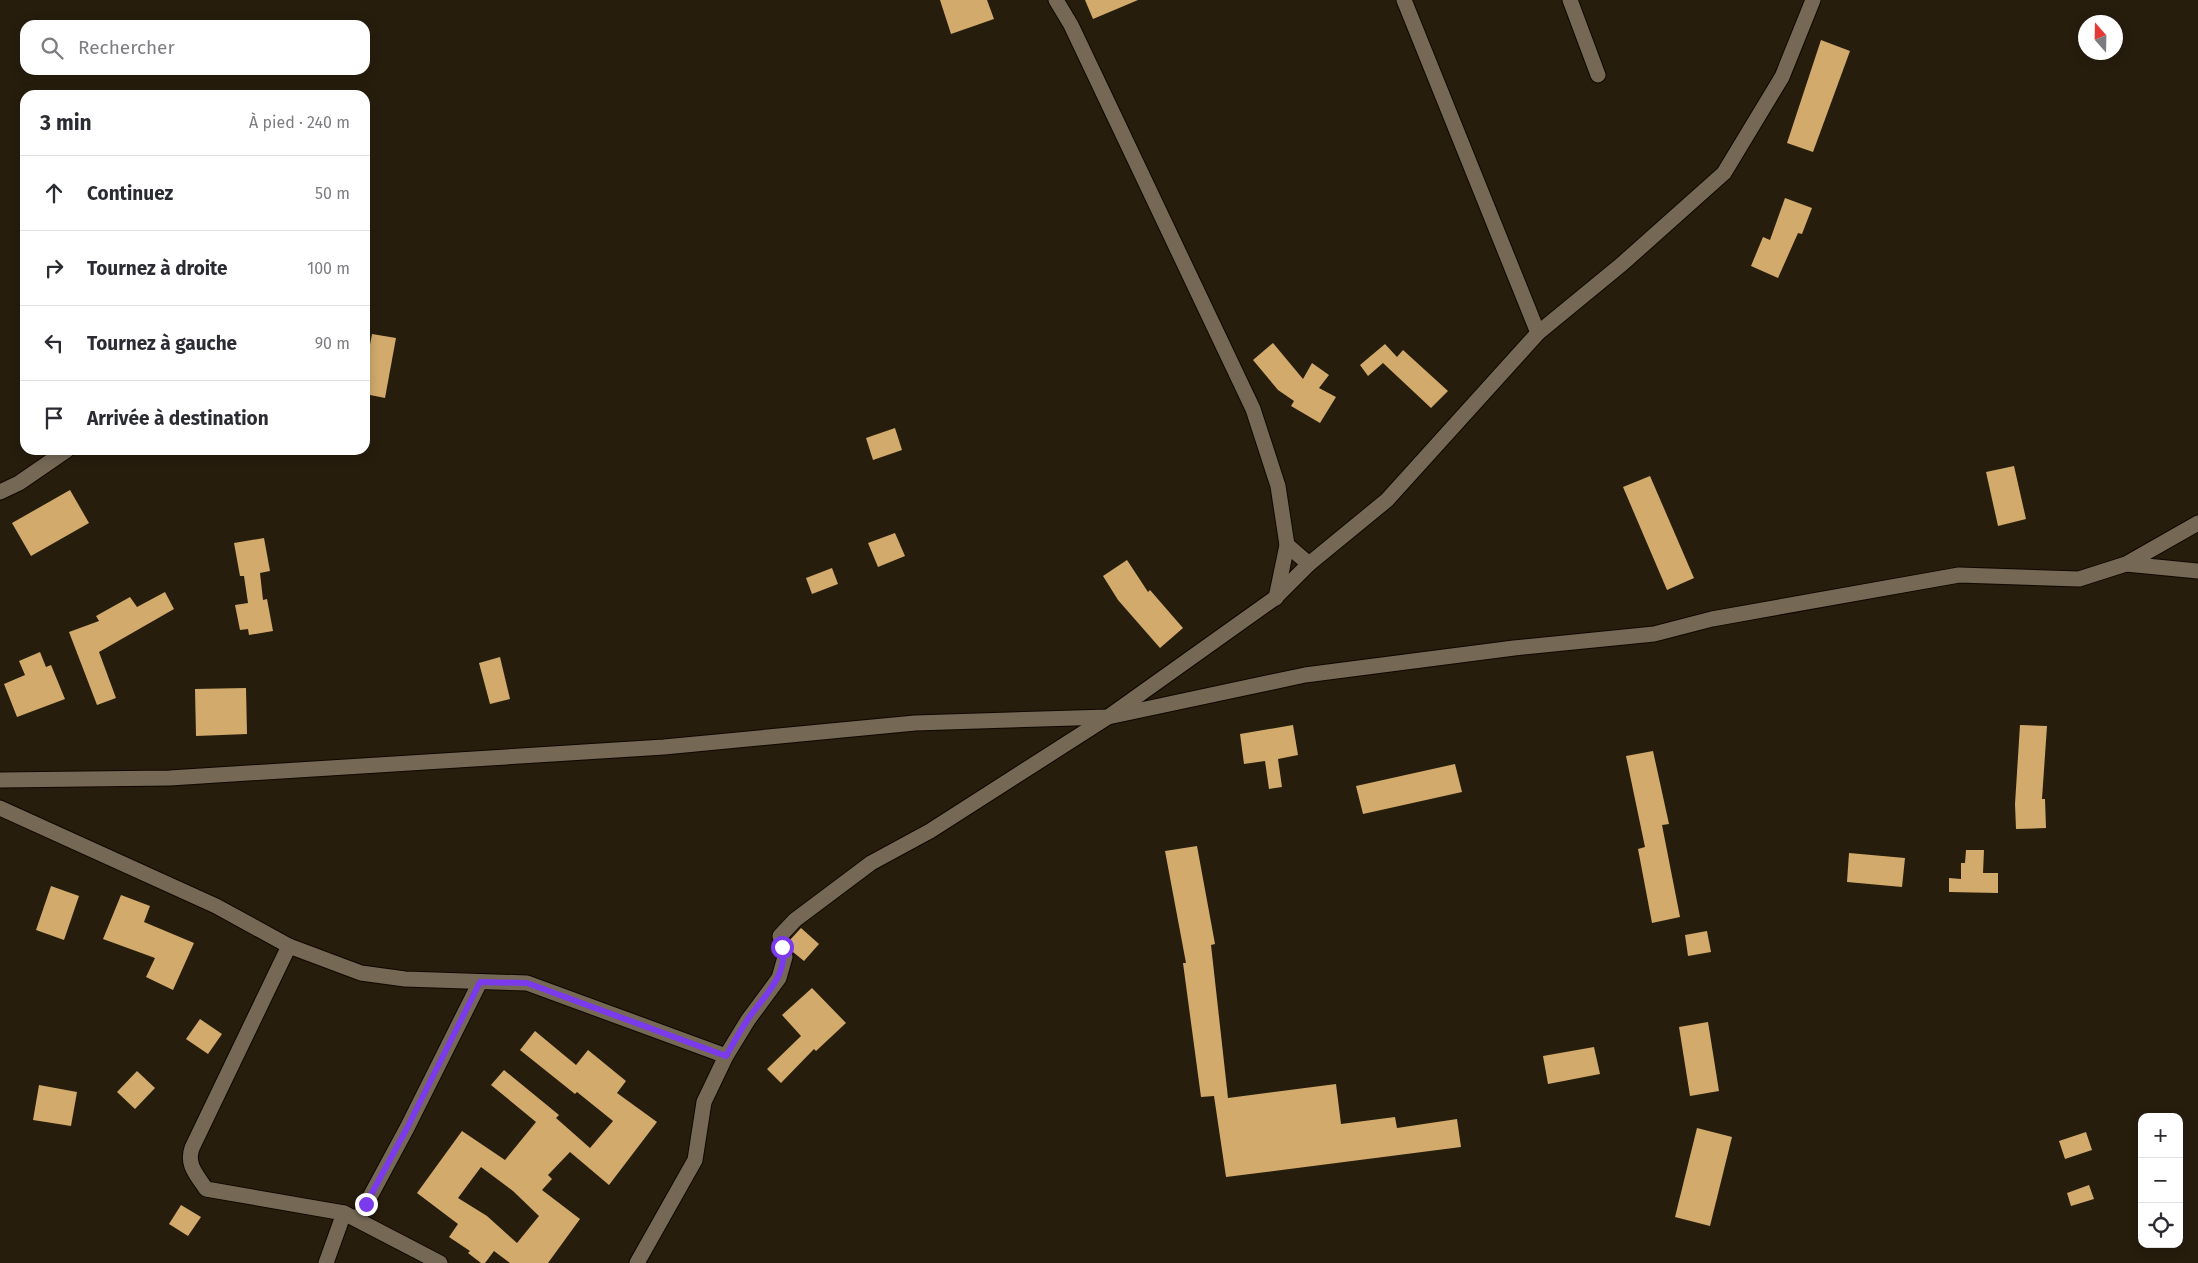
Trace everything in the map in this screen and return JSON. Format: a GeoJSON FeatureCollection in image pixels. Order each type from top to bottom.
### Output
{"type":"FeatureCollection","features":[{"type":"Feature","properties":{"kind":"street"},"geometry":{"type":"LineString","coordinates":[[1056,0],[1071,25],[1253,409],[1278,486],[1287,545],[1276,598]]}},
{"type":"Feature","properties":{"kind":"street"},"geometry":{"type":"LineString","coordinates":[[1404,0],[1538,333]]}},
{"type":"Feature","properties":{"kind":"street"},"geometry":{"type":"LineString","coordinates":[[1570,0],[1598,75]]}},
{"type":"Feature","properties":{"kind":"street"},"geometry":{"type":"LineString","coordinates":[[637,1263],[695,1160],[704,1102],[726,1056],[748,1020],[779,978],[785,957],[780,936],[795,920],[871,863],[930,831],[1108,717],[1276,598],[1309,564],[1387,500],[1538,333],[1622,264],[1724,173],[1782,77],[1813,0]]}},
{"type":"Feature","properties":{"kind":"street"},"geometry":{"type":"LineString","coordinates":[[0,492],[19,483],[59,455]]}},
{"type":"Feature","properties":{"kind":"street"},"geometry":{"type":"LineString","coordinates":[[0,780],[170,778],[664,747],[915,723],[1108,717],[1305,675],[1514,648],[1654,634],[1712,619],[1959,575],[2079,579],[2126,564],[2198,523]]}},
{"type":"Feature","properties":{"kind":"street"},"geometry":{"type":"LineString","coordinates":[[1287,545],[1309,564]]}},
{"type":"Feature","properties":{"kind":"street"},"geometry":{"type":"LineString","coordinates":[[2126,564],[2198,571]]}},
{"type":"Feature","properties":{"kind":"street"},"geometry":{"type":"LineString","coordinates":[[0,808],[216,906],[289,946],[362,973],[406,979],[527,983],[726,1056]]}},
{"type":"Feature","properties":{"kind":"street"},"geometry":{"type":"LineString","coordinates":[[289,946],[216,1094],[188,1157],[190,1166],[206,1189],[351,1216],[440,1263]]}},
{"type":"Feature","properties":{"kind":"street"},"geometry":{"type":"LineString","coordinates":[[326,1263],[351,1216],[407,1128],[480,982]]}},
{"type":"Feature","properties":{"kind":"building"},"geometry":{"type":"Polygon","coordinates":[[[940,0],[987,0],[994,19],[951,34],[940,0]]]}},
{"type":"Feature","properties":{"kind":"building"},"geometry":{"type":"Polygon","coordinates":[[[1085,0],[1138,0],[1093,19],[1085,0]]]}},
{"type":"Feature","properties":{"kind":"building"},"geometry":{"type":"Polygon","coordinates":[[[1821,40],[1850,51],[1813,152],[1787,143],[1821,40]]]}},
{"type":"Feature","properties":{"kind":"building"},"geometry":{"type":"Polygon","coordinates":[[[1785,198],[1812,208],[1802,234],[1798,233],[1778,278],[1751,266],[1763,237],[1770,240],[1785,198]]]}},
{"type":"Feature","properties":{"kind":"building"},"geometry":{"type":"Polygon","coordinates":[[[372,334],[396,338],[385,398],[370,395],[370,345],[372,334]]]}},
{"type":"Feature","properties":{"kind":"building"},"geometry":{"type":"Polygon","coordinates":[[[1273,343],[1303,379],[1312,363],[1329,375],[1319,388],[1336,397],[1320,423],[1291,406],[1294,401],[1278,390],[1253,360],[1273,343]]]}},
{"type":"Feature","properties":{"kind":"building"},"geometry":{"type":"Polygon","coordinates":[[[1385,344],[1397,357],[1403,350],[1448,391],[1431,408],[1383,363],[1368,376],[1360,365],[1385,344]]]}},
{"type":"Feature","properties":{"kind":"building"},"geometry":{"type":"Polygon","coordinates":[[[895,428],[902,450],[873,460],[866,438],[895,428]]]}},
{"type":"Feature","properties":{"kind":"building"},"geometry":{"type":"Polygon","coordinates":[[[2014,466],[2026,519],[1998,526],[1986,472],[2014,466]]]}},
{"type":"Feature","properties":{"kind":"building"},"geometry":{"type":"Polygon","coordinates":[[[1650,476],[1694,578],[1667,590],[1623,487],[1650,476]]]}},
{"type":"Feature","properties":{"kind":"building"},"geometry":{"type":"Polygon","coordinates":[[[70,490],[89,523],[31,556],[12,523],[70,490]]]}},
{"type":"Feature","properties":{"kind":"building"},"geometry":{"type":"Polygon","coordinates":[[[895,533],[905,556],[878,567],[868,543],[895,533]]]}},
{"type":"Feature","properties":{"kind":"building"},"geometry":{"type":"Polygon","coordinates":[[[264,538],[270,571],[260,573],[263,600],[267,599],[273,631],[249,635],[248,629],[240,630],[235,605],[248,603],[244,576],[240,576],[234,543],[264,538]]]}},
{"type":"Feature","properties":{"kind":"building"},"geometry":{"type":"Polygon","coordinates":[[[1127,560],[1148,592],[1150,590],[1183,628],[1160,648],[1118,600],[1103,576],[1127,560]]]}},
{"type":"Feature","properties":{"kind":"building"},"geometry":{"type":"Polygon","coordinates":[[[832,568],[838,584],[812,594],[806,578],[832,568]]]}},
{"type":"Feature","properties":{"kind":"building"},"geometry":{"type":"Polygon","coordinates":[[[165,592],[174,609],[99,652],[116,698],[97,705],[69,632],[99,621],[96,616],[130,597],[137,607],[165,592]]]}},
{"type":"Feature","properties":{"kind":"building"},"geometry":{"type":"Polygon","coordinates":[[[40,652],[46,667],[51,665],[65,699],[17,717],[4,684],[25,675],[19,661],[40,652]]]}},
{"type":"Feature","properties":{"kind":"building"},"geometry":{"type":"Polygon","coordinates":[[[500,657],[510,699],[490,704],[479,663],[500,657]]]}},
{"type":"Feature","properties":{"kind":"building"},"geometry":{"type":"Polygon","coordinates":[[[246,688],[247,734],[196,736],[195,689],[246,688]]]}},
{"type":"Feature","properties":{"kind":"building"},"geometry":{"type":"Polygon","coordinates":[[[1293,725],[1298,755],[1278,759],[1282,787],[1269,789],[1265,761],[1244,764],[1240,734],[1293,725]]]}},
{"type":"Feature","properties":{"kind":"building"},"geometry":{"type":"Polygon","coordinates":[[[2020,725],[2047,726],[2042,799],[2045,799],[2046,828],[2016,829],[2015,804],[2020,725]]]}},
{"type":"Feature","properties":{"kind":"building"},"geometry":{"type":"Polygon","coordinates":[[[1653,751],[1669,824],[1662,825],[1680,917],[1652,923],[1638,849],[1645,847],[1626,756],[1653,751]]]}},
{"type":"Feature","properties":{"kind":"building"},"geometry":{"type":"Polygon","coordinates":[[[1455,764],[1462,792],[1363,814],[1356,786],[1455,764]]]}},
{"type":"Feature","properties":{"kind":"building"},"geometry":{"type":"Polygon","coordinates":[[[1197,846],[1215,944],[1211,945],[1228,1098],[1336,1084],[1341,1124],[1395,1117],[1397,1128],[1457,1119],[1461,1147],[1226,1177],[1214,1096],[1201,1097],[1183,963],[1186,963],[1165,851],[1197,846]]]}},
{"type":"Feature","properties":{"kind":"building"},"geometry":{"type":"Polygon","coordinates":[[[1966,850],[1984,850],[1983,873],[1998,873],[1998,893],[1949,892],[1949,878],[1961,879],[1961,863],[1965,863],[1966,850]]]}},
{"type":"Feature","properties":{"kind":"building"},"geometry":{"type":"Polygon","coordinates":[[[1849,853],[1905,858],[1902,887],[1847,882],[1849,853]]]}},
{"type":"Feature","properties":{"kind":"building"},"geometry":{"type":"Polygon","coordinates":[[[51,886],[79,896],[64,940],[36,930],[51,886]]]}},
{"type":"Feature","properties":{"kind":"building"},"geometry":{"type":"Polygon","coordinates":[[[121,895],[150,906],[144,922],[194,943],[173,990],[146,977],[155,958],[103,939],[121,895]]]}},
{"type":"Feature","properties":{"kind":"building"},"geometry":{"type":"Polygon","coordinates":[[[801,928],[819,944],[804,961],[793,952],[790,940],[801,928]]]}},
{"type":"Feature","properties":{"kind":"building"},"geometry":{"type":"Polygon","coordinates":[[[1707,931],[1711,952],[1688,956],[1685,935],[1707,931]]]}},
{"type":"Feature","properties":{"kind":"building"},"geometry":{"type":"Polygon","coordinates":[[[812,988],[846,1023],[816,1051],[814,1049],[781,1083],[767,1069],[801,1036],[782,1015],[812,988]]]}},
{"type":"Feature","properties":{"kind":"building"},"geometry":{"type":"Polygon","coordinates":[[[200,1019],[222,1034],[208,1054],[186,1039],[200,1019]]]}},
{"type":"Feature","properties":{"kind":"building"},"geometry":{"type":"Polygon","coordinates":[[[1708,1022],[1719,1091],[1690,1096],[1679,1027],[1708,1022]]]}},
{"type":"Feature","properties":{"kind":"building"},"geometry":{"type":"Polygon","coordinates":[[[535,1031],[576,1065],[588,1050],[626,1081],[617,1093],[657,1122],[609,1185],[570,1152],[548,1175],[552,1179],[542,1190],[580,1219],[548,1263],[510,1263],[494,1251],[485,1263],[481,1263],[468,1253],[470,1251],[449,1237],[458,1224],[417,1193],[462,1131],[505,1160],[536,1122],[491,1085],[504,1070],[559,1115],[556,1118],[590,1148],[613,1121],[577,1092],[575,1094],[520,1050],[535,1031]],[[481,1167],[458,1198],[487,1216],[517,1243],[539,1216],[513,1191],[481,1167]]]}},
{"type":"Feature","properties":{"kind":"building"},"geometry":{"type":"Polygon","coordinates":[[[1594,1047],[1600,1074],[1548,1084],[1543,1056],[1594,1047]]]}},
{"type":"Feature","properties":{"kind":"building"},"geometry":{"type":"Polygon","coordinates":[[[137,1071],[155,1088],[135,1109],[117,1092],[137,1071]]]}},
{"type":"Feature","properties":{"kind":"building"},"geometry":{"type":"Polygon","coordinates":[[[39,1085],[77,1092],[71,1126],[33,1120],[39,1085]]]}},
{"type":"Feature","properties":{"kind":"building"},"geometry":{"type":"Polygon","coordinates":[[[1697,1128],[1732,1137],[1710,1226],[1675,1217],[1697,1128]]]}},
{"type":"Feature","properties":{"kind":"building"},"geometry":{"type":"Polygon","coordinates":[[[2086,1132],[2092,1150],[2065,1159],[2059,1141],[2086,1132]]]}},
{"type":"Feature","properties":{"kind":"building"},"geometry":{"type":"Polygon","coordinates":[[[2089,1185],[2094,1199],[2071,1206],[2067,1193],[2089,1185]]]}},
{"type":"Feature","properties":{"kind":"building"},"geometry":{"type":"Polygon","coordinates":[[[181,1205],[201,1217],[188,1236],[169,1224],[181,1205]]]}},
{"type":"Feature","properties":{"kind":"route"},"geometry":{"type":"LineString","coordinates":[[366,1204],[407,1128],[480,982],[527,983],[726,1056],[748,1020],[779,978],[785,957],[782,947]]}}]}
